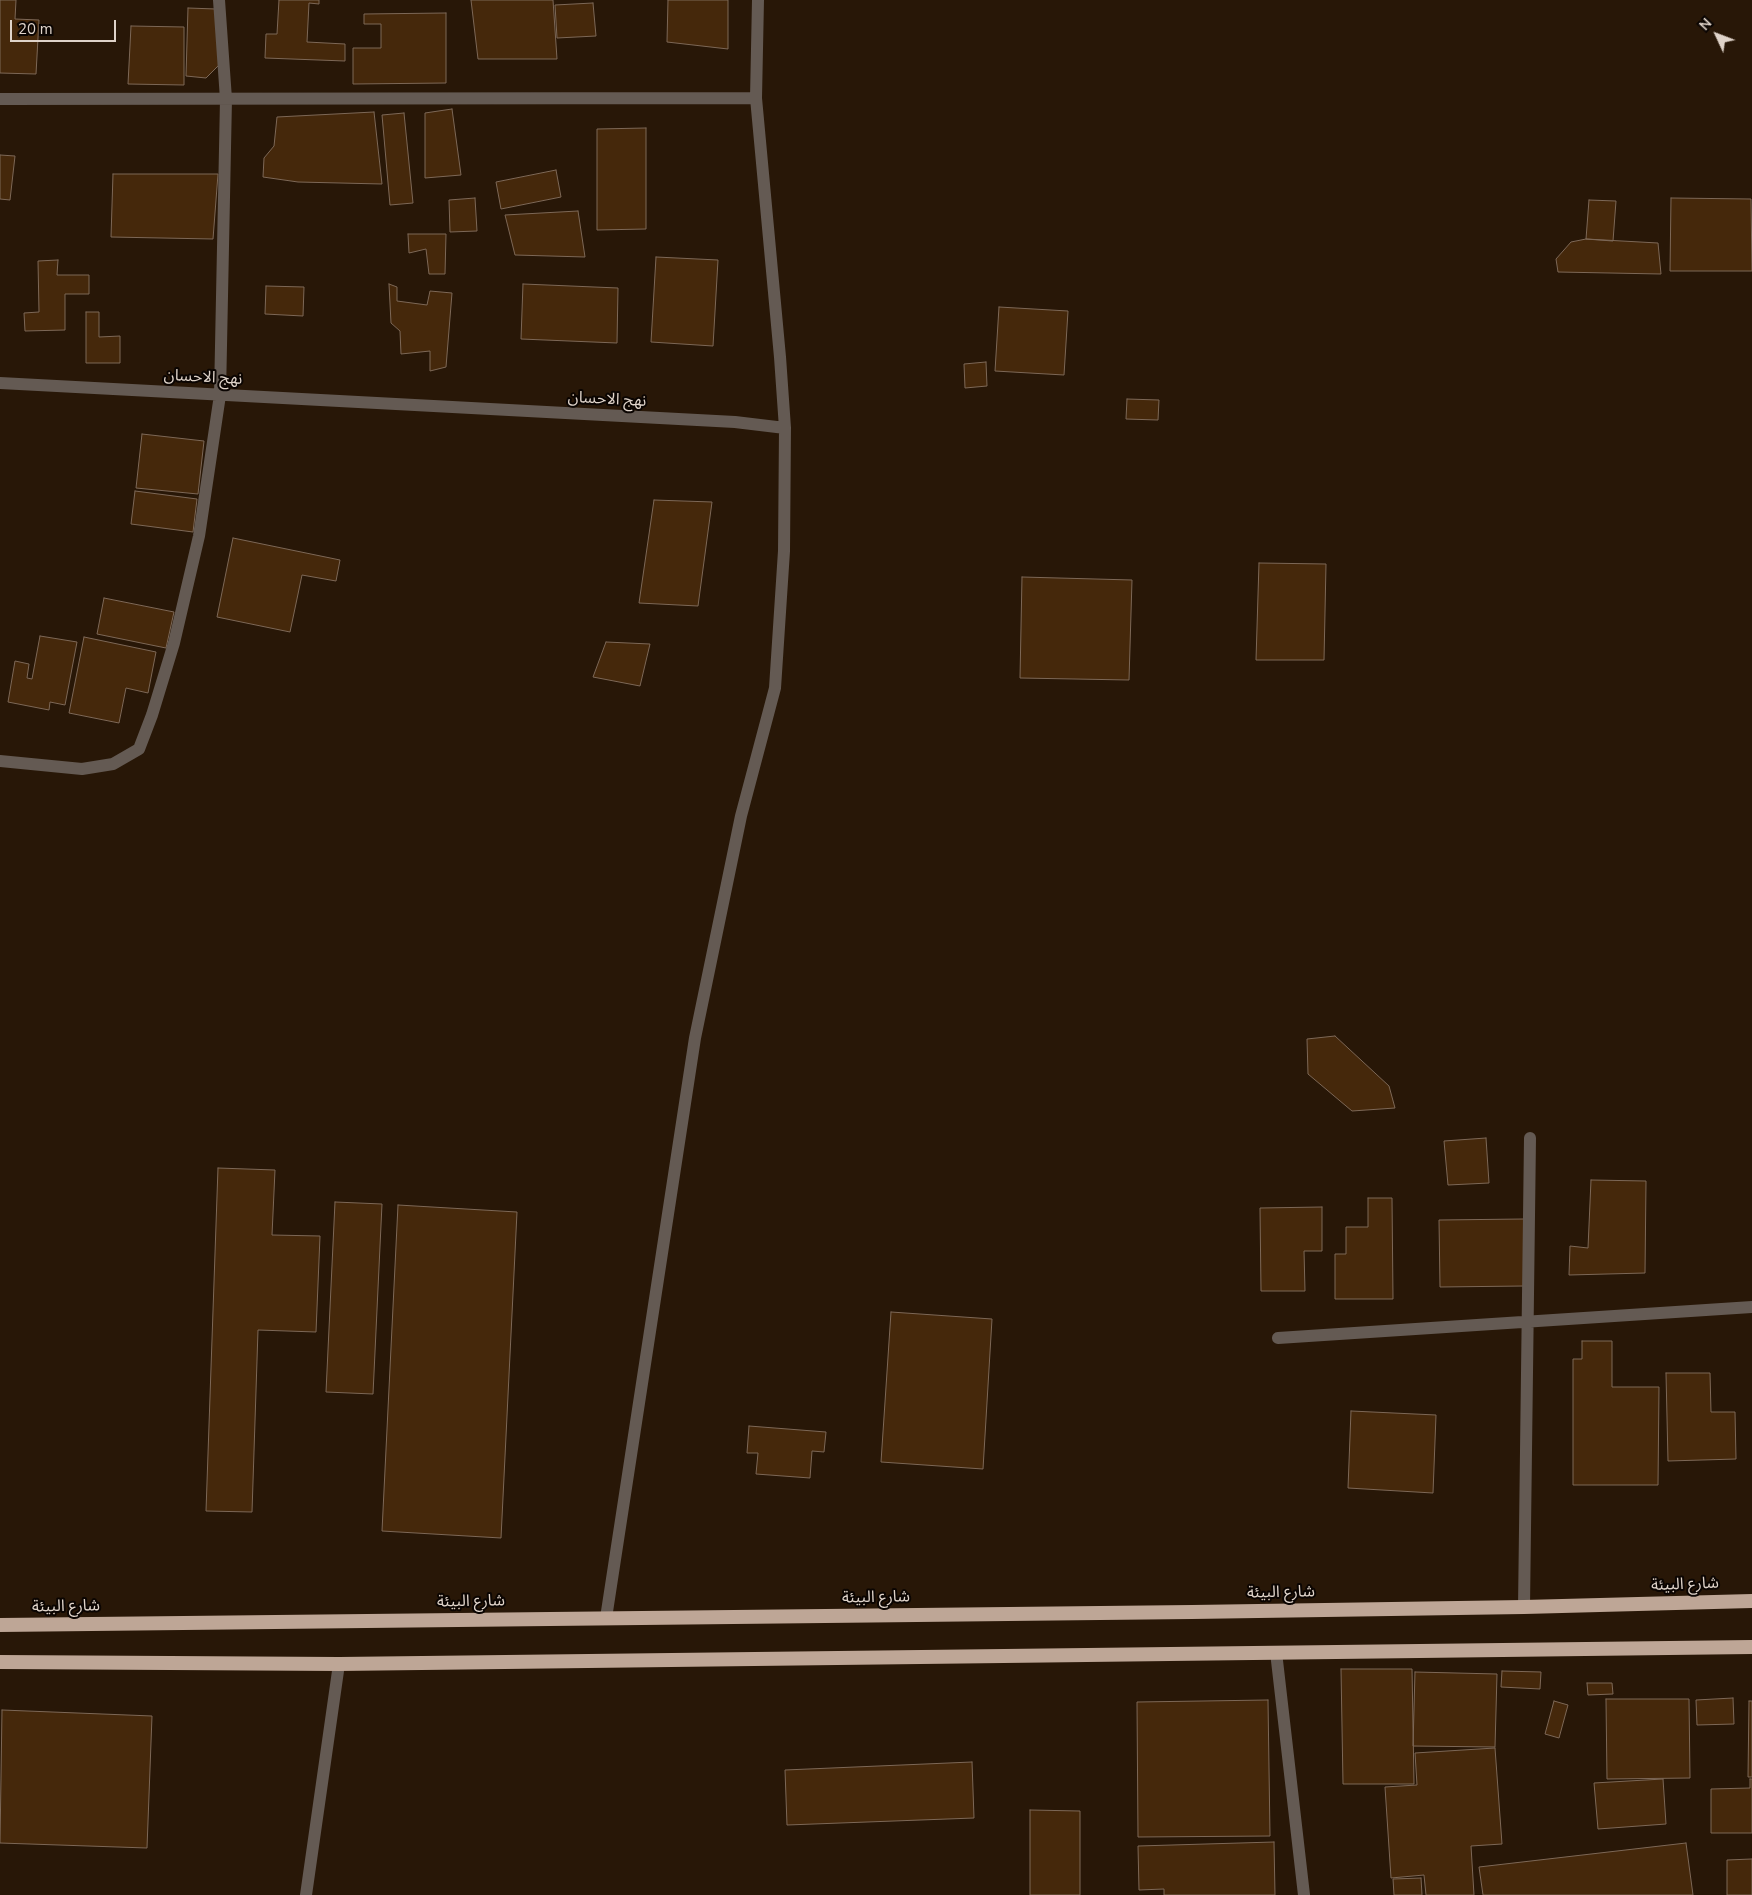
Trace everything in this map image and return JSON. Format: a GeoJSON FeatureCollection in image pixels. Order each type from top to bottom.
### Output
{"type":"FeatureCollection","features":[{"type":"Feature","properties":{"kind":"highway","name":"شارع البيئة"},"geometry":{"type":"LineString","coordinates":[[0,1625],[1524,1607],[1752,1601]]}},
{"type":"Feature","properties":{"kind":"highway"},"geometry":{"type":"LineString","coordinates":[[0,1662],[339,1664],[1752,1647]]}},
{"type":"Feature","properties":{"kind":"street"},"geometry":{"type":"LineString","coordinates":[[0,760],[82,769],[113,764],[139,748],[152,715],[174,643],[199,536],[220,395],[226,99],[219,0]]}},
{"type":"Feature","properties":{"kind":"street"},"geometry":{"type":"LineString","coordinates":[[606,1618],[695,1038],[741,816],[775,688],[784,551],[785,428],[756,98],[758,0]]}},
{"type":"Feature","properties":{"kind":"street"},"geometry":{"type":"LineString","coordinates":[[0,100],[756,98]]}},
{"type":"Feature","properties":{"kind":"street","name":"نهج الاحسان"},"geometry":{"type":"LineString","coordinates":[[0,384],[735,422],[785,428]]}},
{"type":"Feature","properties":{"kind":"street"},"geometry":{"type":"LineString","coordinates":[[1524,1607],[1530,1138]]}},
{"type":"Feature","properties":{"kind":"street"},"geometry":{"type":"LineString","coordinates":[[1278,1338],[1752,1307]]}},
{"type":"Feature","properties":{"kind":"street"},"geometry":{"type":"LineString","coordinates":[[1276,1652],[1304,1895]]}},
{"type":"Feature","properties":{"kind":"street"},"geometry":{"type":"LineString","coordinates":[[306,1895],[339,1664]]}},
{"type":"Feature","properties":{"kind":"building"},"geometry":{"type":"Polygon","coordinates":[[[0,0],[16,0],[15,19],[39,20],[36,74],[0,73],[0,0]]]}},
{"type":"Feature","properties":{"kind":"building"},"geometry":{"type":"Polygon","coordinates":[[[279,0],[319,0],[319,4],[309,3],[307,42],[345,44],[345,61],[265,58],[266,34],[277,34],[279,0]]]}},
{"type":"Feature","properties":{"kind":"building"},"geometry":{"type":"Polygon","coordinates":[[[471,0],[553,0],[557,59],[478,59],[471,0]]]}},
{"type":"Feature","properties":{"kind":"building"},"geometry":{"type":"Polygon","coordinates":[[[668,0],[728,0],[728,49],[667,42],[668,0]]]}},
{"type":"Feature","properties":{"kind":"building"},"geometry":{"type":"Polygon","coordinates":[[[593,3],[596,36],[557,38],[555,5],[593,3]]]}},
{"type":"Feature","properties":{"kind":"building"},"geometry":{"type":"Polygon","coordinates":[[[188,8],[216,9],[220,64],[206,78],[186,76],[188,8]]]}},
{"type":"Feature","properties":{"kind":"building"},"geometry":{"type":"Polygon","coordinates":[[[446,13],[446,83],[353,84],[353,48],[381,48],[381,24],[364,24],[364,14],[446,13]]]}},
{"type":"Feature","properties":{"kind":"building"},"geometry":{"type":"Polygon","coordinates":[[[131,26],[184,27],[184,85],[128,84],[131,26]]]}},
{"type":"Feature","properties":{"kind":"building"},"geometry":{"type":"Polygon","coordinates":[[[452,109],[461,175],[425,178],[425,113],[452,109]]]}},
{"type":"Feature","properties":{"kind":"building"},"geometry":{"type":"Polygon","coordinates":[[[374,112],[382,184],[298,182],[263,177],[264,158],[274,146],[277,117],[374,112]]]}},
{"type":"Feature","properties":{"kind":"building"},"geometry":{"type":"Polygon","coordinates":[[[404,113],[413,203],[390,205],[382,115],[404,113]]]}},
{"type":"Feature","properties":{"kind":"building"},"geometry":{"type":"Polygon","coordinates":[[[646,128],[646,229],[597,230],[597,129],[646,128]]]}},
{"type":"Feature","properties":{"kind":"building"},"geometry":{"type":"Polygon","coordinates":[[[0,155],[15,156],[10,200],[0,199],[0,155]]]}},
{"type":"Feature","properties":{"kind":"building"},"geometry":{"type":"Polygon","coordinates":[[[556,170],[561,197],[501,209],[496,182],[556,170]]]}},
{"type":"Feature","properties":{"kind":"building"},"geometry":{"type":"Polygon","coordinates":[[[113,174],[218,174],[213,239],[111,237],[113,174]]]}},
{"type":"Feature","properties":{"kind":"building"},"geometry":{"type":"Polygon","coordinates":[[[475,198],[477,231],[450,232],[449,200],[475,198]]]}},
{"type":"Feature","properties":{"kind":"building"},"geometry":{"type":"Polygon","coordinates":[[[1671,198],[1751,199],[1752,271],[1670,271],[1671,198]]]}},
{"type":"Feature","properties":{"kind":"building"},"geometry":{"type":"Polygon","coordinates":[[[1589,200],[1616,201],[1613,241],[1586,239],[1589,200]]]}},
{"type":"Feature","properties":{"kind":"building"},"geometry":{"type":"Polygon","coordinates":[[[578,211],[585,257],[515,255],[505,215],[578,211]]]}},
{"type":"Feature","properties":{"kind":"building"},"geometry":{"type":"Polygon","coordinates":[[[408,234],[446,234],[445,274],[429,274],[426,249],[409,253],[408,234]]]}},
{"type":"Feature","properties":{"kind":"building"},"geometry":{"type":"Polygon","coordinates":[[[1586,239],[1658,243],[1661,274],[1558,272],[1556,259],[1571,242],[1586,239]]]}},
{"type":"Feature","properties":{"kind":"building"},"geometry":{"type":"Polygon","coordinates":[[[656,257],[718,260],[713,346],[651,342],[656,257]]]}},
{"type":"Feature","properties":{"kind":"building"},"geometry":{"type":"Polygon","coordinates":[[[58,260],[57,275],[89,275],[89,294],[65,294],[65,330],[25,331],[24,313],[39,312],[38,261],[58,260]]]}},
{"type":"Feature","properties":{"kind":"building"},"geometry":{"type":"Polygon","coordinates":[[[389,284],[397,287],[397,301],[427,305],[430,291],[452,293],[446,367],[430,371],[430,351],[401,354],[400,331],[391,323],[389,284]]]}},
{"type":"Feature","properties":{"kind":"building"},"geometry":{"type":"Polygon","coordinates":[[[523,284],[618,288],[617,343],[521,339],[523,284]]]}},
{"type":"Feature","properties":{"kind":"building"},"geometry":{"type":"Polygon","coordinates":[[[266,286],[304,287],[303,316],[265,314],[266,286]]]}},
{"type":"Feature","properties":{"kind":"building"},"geometry":{"type":"Polygon","coordinates":[[[999,307],[1068,311],[1064,375],[995,371],[999,307]]]}},
{"type":"Feature","properties":{"kind":"building"},"geometry":{"type":"Polygon","coordinates":[[[86,312],[99,312],[99,337],[120,336],[120,363],[86,363],[86,312]]]}},
{"type":"Feature","properties":{"kind":"building"},"geometry":{"type":"Polygon","coordinates":[[[986,362],[987,386],[965,388],[964,364],[986,362]]]}},
{"type":"Feature","properties":{"kind":"building"},"geometry":{"type":"Polygon","coordinates":[[[1127,399],[1159,400],[1158,420],[1126,419],[1127,399]]]}},
{"type":"Feature","properties":{"kind":"building"},"geometry":{"type":"Polygon","coordinates":[[[142,434],[204,441],[198,494],[136,488],[142,434]]]}},
{"type":"Feature","properties":{"kind":"building"},"geometry":{"type":"Polygon","coordinates":[[[135,491],[197,499],[193,532],[131,524],[135,491]]]}},
{"type":"Feature","properties":{"kind":"building"},"geometry":{"type":"Polygon","coordinates":[[[654,500],[712,502],[698,606],[639,603],[654,500]]]}},
{"type":"Feature","properties":{"kind":"building"},"geometry":{"type":"Polygon","coordinates":[[[233,538],[340,560],[336,581],[302,575],[290,632],[217,617],[233,538]]]}},
{"type":"Feature","properties":{"kind":"building"},"geometry":{"type":"Polygon","coordinates":[[[1259,563],[1326,564],[1324,660],[1256,660],[1259,563]]]}},
{"type":"Feature","properties":{"kind":"building"},"geometry":{"type":"Polygon","coordinates":[[[1022,577],[1132,580],[1129,680],[1020,678],[1022,577]]]}},
{"type":"Feature","properties":{"kind":"building"},"geometry":{"type":"Polygon","coordinates":[[[104,598],[174,612],[166,648],[97,634],[104,598]]]}},
{"type":"Feature","properties":{"kind":"building"},"geometry":{"type":"Polygon","coordinates":[[[40,636],[77,642],[65,705],[50,702],[49,710],[8,702],[15,661],[29,664],[27,678],[32,679],[40,636]]]}},
{"type":"Feature","properties":{"kind":"building"},"geometry":{"type":"Polygon","coordinates":[[[84,637],[156,652],[148,693],[126,688],[119,723],[69,713],[84,637]]]}},
{"type":"Feature","properties":{"kind":"building"},"geometry":{"type":"Polygon","coordinates":[[[606,642],[650,644],[640,686],[593,677],[606,642]]]}},
{"type":"Feature","properties":{"kind":"building"},"geometry":{"type":"Polygon","coordinates":[[[1335,1036],[1389,1086],[1395,1108],[1352,1111],[1308,1074],[1307,1039],[1335,1036]]]}},
{"type":"Feature","properties":{"kind":"building"},"geometry":{"type":"Polygon","coordinates":[[[1486,1138],[1489,1183],[1448,1185],[1444,1141],[1486,1138]]]}},
{"type":"Feature","properties":{"kind":"building"},"geometry":{"type":"Polygon","coordinates":[[[218,1168],[275,1170],[272,1235],[320,1236],[316,1332],[258,1330],[252,1512],[206,1511],[218,1168]]]}},
{"type":"Feature","properties":{"kind":"building"},"geometry":{"type":"Polygon","coordinates":[[[1591,1180],[1646,1181],[1645,1273],[1569,1275],[1570,1246],[1588,1248],[1591,1180]]]}},
{"type":"Feature","properties":{"kind":"building"},"geometry":{"type":"Polygon","coordinates":[[[1368,1198],[1392,1198],[1393,1299],[1335,1299],[1335,1254],[1346,1254],[1346,1227],[1368,1227],[1368,1198]]]}},
{"type":"Feature","properties":{"kind":"building"},"geometry":{"type":"Polygon","coordinates":[[[335,1202],[382,1204],[373,1394],[326,1392],[335,1202]]]}},
{"type":"Feature","properties":{"kind":"building"},"geometry":{"type":"Polygon","coordinates":[[[398,1205],[517,1212],[501,1538],[382,1531],[398,1205]]]}},
{"type":"Feature","properties":{"kind":"building"},"geometry":{"type":"Polygon","coordinates":[[[1322,1207],[1322,1251],[1304,1251],[1305,1291],[1261,1291],[1260,1208],[1322,1207]]]}},
{"type":"Feature","properties":{"kind":"building"},"geometry":{"type":"Polygon","coordinates":[[[1524,1219],[1524,1286],[1440,1287],[1439,1220],[1524,1219]]]}},
{"type":"Feature","properties":{"kind":"building"},"geometry":{"type":"Polygon","coordinates":[[[891,1312],[992,1319],[983,1469],[881,1462],[891,1312]]]}},
{"type":"Feature","properties":{"kind":"building"},"geometry":{"type":"Polygon","coordinates":[[[1582,1341],[1612,1341],[1612,1387],[1659,1387],[1658,1485],[1573,1485],[1573,1359],[1582,1359],[1582,1341]]]}},
{"type":"Feature","properties":{"kind":"building"},"geometry":{"type":"Polygon","coordinates":[[[1666,1373],[1710,1373],[1711,1412],[1735,1412],[1736,1459],[1668,1461],[1666,1373]]]}},
{"type":"Feature","properties":{"kind":"building"},"geometry":{"type":"Polygon","coordinates":[[[1351,1411],[1436,1415],[1433,1493],[1348,1488],[1351,1411]]]}},
{"type":"Feature","properties":{"kind":"building"},"geometry":{"type":"Polygon","coordinates":[[[749,1426],[826,1432],[824,1452],[812,1451],[810,1478],[756,1474],[758,1453],[747,1453],[749,1426]]]}},
{"type":"Feature","properties":{"kind":"building"},"geometry":{"type":"Polygon","coordinates":[[[1341,1669],[1412,1669],[1414,1784],[1343,1784],[1341,1669]]]}},
{"type":"Feature","properties":{"kind":"building"},"geometry":{"type":"Polygon","coordinates":[[[1502,1671],[1541,1672],[1540,1689],[1501,1687],[1502,1671]]]}},
{"type":"Feature","properties":{"kind":"building"},"geometry":{"type":"Polygon","coordinates":[[[1415,1672],[1497,1674],[1495,1747],[1413,1746],[1415,1672]]]}},
{"type":"Feature","properties":{"kind":"building"},"geometry":{"type":"Polygon","coordinates":[[[1587,1683],[1612,1683],[1613,1694],[1588,1695],[1587,1683]]]}},
{"type":"Feature","properties":{"kind":"building"},"geometry":{"type":"Polygon","coordinates":[[[1733,1698],[1734,1724],[1697,1725],[1696,1700],[1733,1698]]]}},
{"type":"Feature","properties":{"kind":"building"},"geometry":{"type":"Polygon","coordinates":[[[1606,1699],[1689,1699],[1690,1778],[1607,1779],[1606,1699]]]}},
{"type":"Feature","properties":{"kind":"building"},"geometry":{"type":"Polygon","coordinates":[[[1268,1700],[1270,1836],[1138,1837],[1137,1702],[1268,1700]]]}},
{"type":"Feature","properties":{"kind":"building"},"geometry":{"type":"Polygon","coordinates":[[[1554,1701],[1568,1705],[1559,1738],[1545,1734],[1554,1701]]]}},
{"type":"Feature","properties":{"kind":"building"},"geometry":{"type":"Polygon","coordinates":[[[1749,1701],[1752,1701],[1752,1777],[1748,1777],[1749,1701]]]}},
{"type":"Feature","properties":{"kind":"building"},"geometry":{"type":"Polygon","coordinates":[[[2,1710],[152,1716],[147,1848],[0,1843],[2,1710]]]}},
{"type":"Feature","properties":{"kind":"building"},"geometry":{"type":"Polygon","coordinates":[[[1495,1748],[1502,1844],[1471,1846],[1474,1895],[1426,1895],[1424,1875],[1391,1878],[1385,1787],[1417,1785],[1415,1753],[1495,1748]]]}},
{"type":"Feature","properties":{"kind":"building"},"geometry":{"type":"Polygon","coordinates":[[[972,1762],[974,1818],[787,1825],[785,1770],[972,1762]]]}},
{"type":"Feature","properties":{"kind":"building"},"geometry":{"type":"Polygon","coordinates":[[[1663,1779],[1666,1824],[1598,1829],[1594,1783],[1663,1779]]]}},
{"type":"Feature","properties":{"kind":"building"},"geometry":{"type":"Polygon","coordinates":[[[1750,1779],[1752,1779],[1752,1833],[1711,1833],[1711,1789],[1750,1788],[1750,1779]]]}},
{"type":"Feature","properties":{"kind":"building"},"geometry":{"type":"Polygon","coordinates":[[[1030,1810],[1080,1811],[1080,1895],[1030,1895],[1030,1810]]]}},
{"type":"Feature","properties":{"kind":"building"},"geometry":{"type":"Polygon","coordinates":[[[1274,1842],[1275,1895],[1164,1895],[1164,1889],[1139,1890],[1138,1846],[1274,1842]]]}},
{"type":"Feature","properties":{"kind":"building"},"geometry":{"type":"Polygon","coordinates":[[[1686,1843],[1693,1895],[1483,1895],[1479,1867],[1686,1843]]]}},
{"type":"Feature","properties":{"kind":"building"},"geometry":{"type":"Polygon","coordinates":[[[1752,1859],[1752,1895],[1727,1895],[1727,1860],[1752,1859]]]}},
{"type":"Feature","properties":{"kind":"building"},"geometry":{"type":"Polygon","coordinates":[[[1421,1878],[1422,1895],[1394,1895],[1393,1879],[1421,1878]]]}}]}
